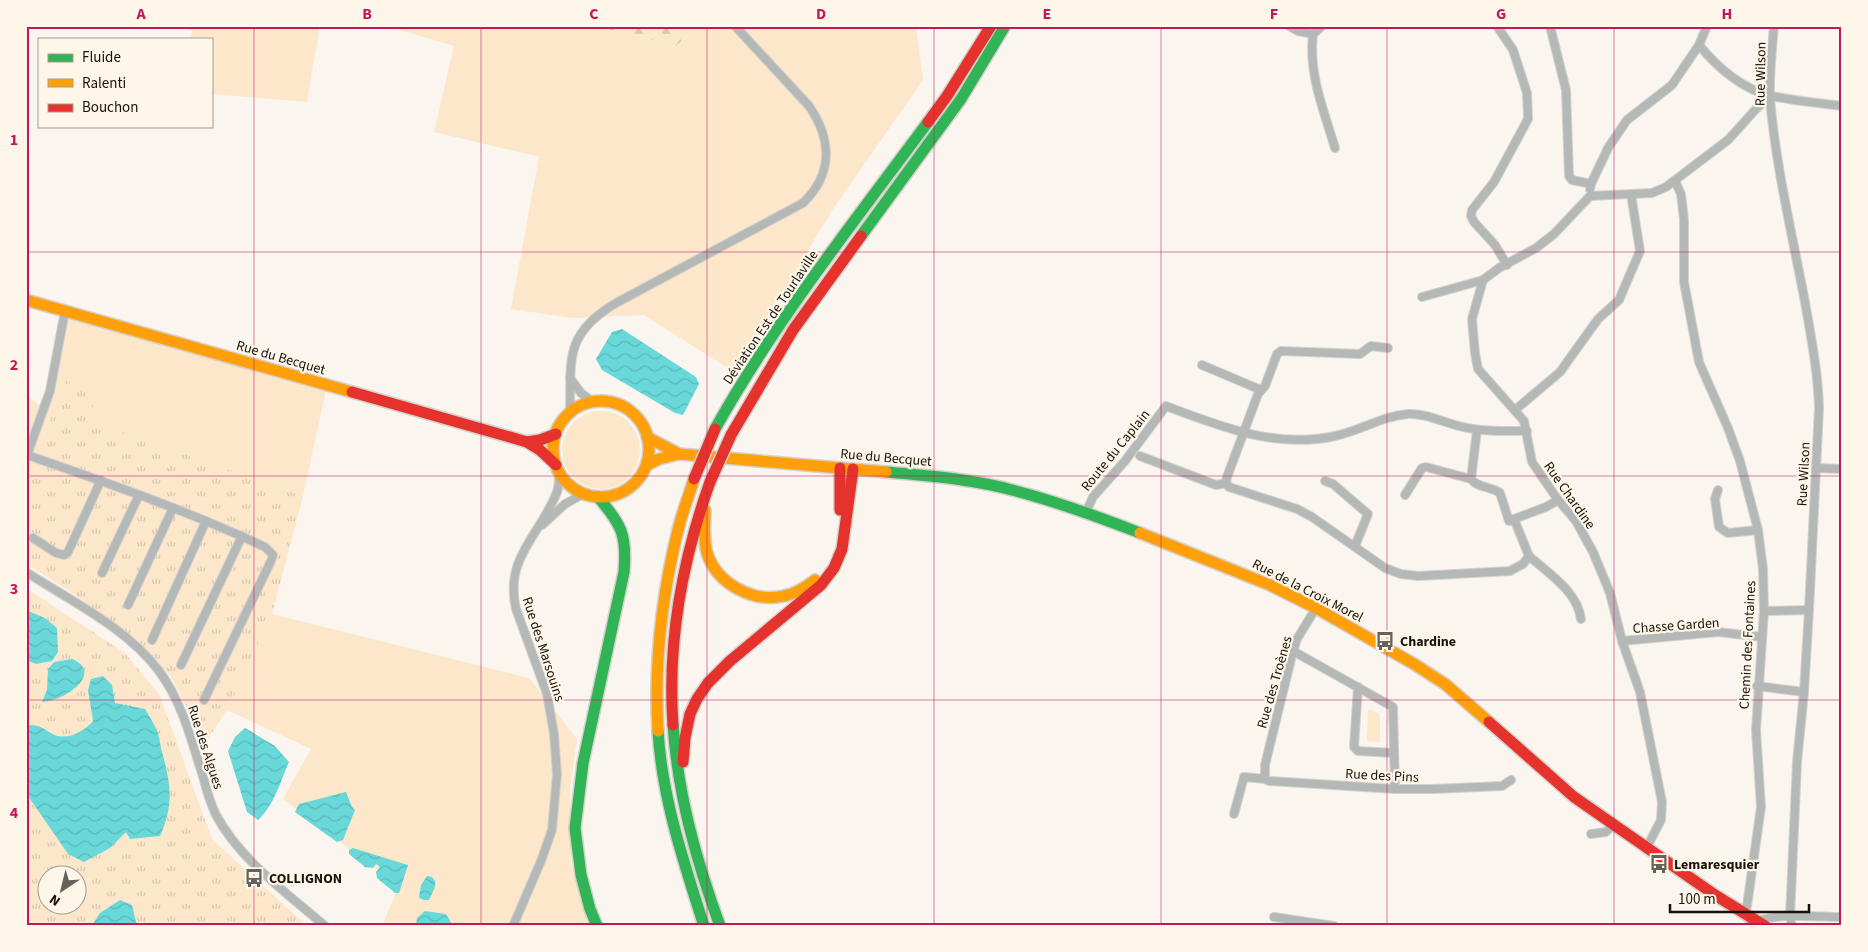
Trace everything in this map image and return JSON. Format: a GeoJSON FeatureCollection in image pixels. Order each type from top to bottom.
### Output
{"type":"FeatureCollection","features":[{"type":"Feature","properties":{"kind":"main road","name":"Déviation Est de Tourlaville"},"geometry":{"type":"LineString","coordinates":[[704,926],[684,864],[669,806],[659,745],[656,694],[662,614],[678,530],[694,479],[715,429],[734,395],[780,323],[947,96],[991,26]]}},
{"type":"Feature","properties":{"kind":"main road","name":"Déviation Est de Tourlaville"},"geometry":{"type":"LineString","coordinates":[[720,926],[692,845],[681,798],[670,684],[682,576],[696,523],[710,482],[731,435],[793,330],[961,99],[1004,26]]}},
{"type":"Feature","properties":{"kind":"main road","name":"Rue du Becquet"},"geometry":{"type":"LineString","coordinates":[[26,300],[527,442],[540,450],[558,469]]}},
{"type":"Feature","properties":{"kind":"main road"},"geometry":{"type":"LineString","coordinates":[[593,402],[618,404],[629,410],[638,418],[647,437],[649,453],[647,465],[641,476],[633,486],[622,493],[610,496],[598,497],[583,494],[570,486],[558,469],[553,448],[556,434],[570,413],[593,402]]}},
{"type":"Feature","properties":{"kind":"main road"},"geometry":{"type":"LineString","coordinates":[[527,442],[540,440],[556,434]]}},
{"type":"Feature","properties":{"kind":"main road","name":"Rue du Becquet"},"geometry":{"type":"LineString","coordinates":[[647,437],[679,454]]}},
{"type":"Feature","properties":{"kind":"main road","name":"Rue du Becquet"},"geometry":{"type":"LineString","coordinates":[[647,465],[660,458],[679,454],[944,477],[1014,490],[1086,512]]}},
{"type":"Feature","properties":{"kind":"main road"},"geometry":{"type":"LineString","coordinates":[[704,499],[707,554],[722,578],[733,587],[750,596],[768,599],[786,595],[807,587],[820,575],[831,557],[837,538],[841,501],[840,468]]}},
{"type":"Feature","properties":{"kind":"main road"},"geometry":{"type":"LineString","coordinates":[[681,798],[684,736],[696,700],[725,666],[821,585],[831,574],[838,562],[842,549],[853,469]]}},
{"type":"Feature","properties":{"kind":"main road"},"geometry":{"type":"LineString","coordinates":[[597,926],[590,909],[581,875],[575,828],[583,763],[624,572],[626,554],[624,537],[619,522],[598,497]]}},
{"type":"Feature","properties":{"kind":"main road","name":"Rue de la Croix Morel"},"geometry":{"type":"LineString","coordinates":[[1086,512],[1270,585],[1316,608],[1414,664],[1445,684],[1574,797],[1757,924]]}},
{"type":"Feature","properties":{"kind":"street"},"geometry":{"type":"LineString","coordinates":[[570,413],[570,360],[585,326],[602,312],[804,204],[823,175],[825,144],[821,125],[809,106],[735,26]]}},
{"type":"Feature","properties":{"kind":"street"},"geometry":{"type":"LineString","coordinates":[[1289,26],[1298,32],[1312,34],[1322,26]]}},
{"type":"Feature","properties":{"kind":"street"},"geometry":{"type":"LineString","coordinates":[[1497,26],[1513,50],[1527,93],[1528,120],[1494,182],[1472,210],[1471,216],[1474,222],[1495,245],[1507,265]]}},
{"type":"Feature","properties":{"kind":"street"},"geometry":{"type":"LineString","coordinates":[[1550,26],[1566,90],[1569,176],[1572,180],[1590,184]]}},
{"type":"Feature","properties":{"kind":"street"},"geometry":{"type":"LineString","coordinates":[[1422,296],[1484,280],[1499,268],[1507,265],[1554,234],[1590,196],[1590,184],[1608,148],[1627,120],[1672,85],[1699,46],[1707,26]]}},
{"type":"Feature","properties":{"kind":"street","name":"Rue Wilson"},"geometry":{"type":"LineString","coordinates":[[1774,26],[1770,96],[1782,184],[1811,334],[1818,386],[1809,610],[1804,692],[1796,762],[1790,917],[1792,926]]}},
{"type":"Feature","properties":{"kind":"street"},"geometry":{"type":"LineString","coordinates":[[1312,34],[1311,47],[1314,79],[1335,148]]}},
{"type":"Feature","properties":{"kind":"street"},"geometry":{"type":"LineString","coordinates":[[1699,46],[1719,67],[1736,80],[1770,96],[1842,106]]}},
{"type":"Feature","properties":{"kind":"street"},"geometry":{"type":"LineString","coordinates":[[1590,196],[1652,192],[1675,181],[1728,140],[1770,96]]}},
{"type":"Feature","properties":{"kind":"street","name":"Chemin des Fontaines"},"geometry":{"type":"LineString","coordinates":[[1675,181],[1681,194],[1684,220],[1684,282],[1698,362],[1728,428],[1740,461],[1758,530],[1763,569],[1764,611],[1757,686],[1756,730],[1761,807],[1747,906],[1742,912]]}},
{"type":"Feature","properties":{"kind":"street"},"geometry":{"type":"LineString","coordinates":[[1515,410],[1560,372],[1598,319],[1619,300],[1640,251],[1631,194]]}},
{"type":"Feature","properties":{"kind":"street","name":"Rue Chardine"},"geometry":{"type":"LineString","coordinates":[[1484,280],[1472,319],[1478,369],[1524,422],[1532,462],[1558,500],[1576,521],[1598,561],[1610,593],[1622,641],[1640,692],[1662,802],[1661,820],[1646,848]]}},
{"type":"Feature","properties":{"kind":"street"},"geometry":{"type":"LineString","coordinates":[[65,311],[50,391],[27,456],[102,480],[206,521],[242,536],[265,548],[272,555],[271,561],[204,700]]}},
{"type":"Feature","properties":{"kind":"street"},"geometry":{"type":"LineString","coordinates":[[1226,483],[1243,433],[1278,354],[1282,351],[1360,354],[1371,346],[1388,348]]}},
{"type":"Feature","properties":{"kind":"street"},"geometry":{"type":"LineString","coordinates":[[1202,365],[1261,390]]}},
{"type":"Feature","properties":{"kind":"street"},"geometry":{"type":"LineString","coordinates":[[570,378],[582,393],[593,402]]}},
{"type":"Feature","properties":{"kind":"street","name":"Route du Caplain"},"geometry":{"type":"LineString","coordinates":[[1086,512],[1093,496],[1125,461],[1166,406],[1243,433]]}},
{"type":"Feature","properties":{"kind":"street"},"geometry":{"type":"LineString","coordinates":[[1243,433],[1286,440],[1324,438],[1337,436],[1384,419],[1408,414],[1423,415],[1477,430],[1527,431]]}},
{"type":"Feature","properties":{"kind":"street"},"geometry":{"type":"LineString","coordinates":[[1472,479],[1477,430]]}},
{"type":"Feature","properties":{"kind":"street"},"geometry":{"type":"LineString","coordinates":[[1140,456],[1216,485],[1226,483]]}},
{"type":"Feature","properties":{"kind":"street"},"geometry":{"type":"LineString","coordinates":[[1405,495],[1419,471],[1426,467],[1472,479],[1477,484],[1497,490],[1500,493],[1509,521],[1546,507],[1558,500]]}},
{"type":"Feature","properties":{"kind":"street"},"geometry":{"type":"LineString","coordinates":[[1816,468],[1842,469]]}},
{"type":"Feature","properties":{"kind":"street","name":"Rue des Marsouins"},"geometry":{"type":"LineString","coordinates":[[513,926],[552,830],[557,774],[554,734],[547,694],[513,596],[516,568],[521,554],[538,528],[558,490],[558,469]]}},
{"type":"Feature","properties":{"kind":"street"},"geometry":{"type":"LineString","coordinates":[[33,538],[56,553],[64,555],[68,552],[102,480]]}},
{"type":"Feature","properties":{"kind":"street"},"geometry":{"type":"LineString","coordinates":[[1324,481],[1333,484],[1368,514],[1355,546]]}},
{"type":"Feature","properties":{"kind":"street"},"geometry":{"type":"LineString","coordinates":[[1226,483],[1232,490],[1297,509],[1312,516],[1394,572],[1418,576],[1510,571],[1523,564],[1529,556]]}},
{"type":"Feature","properties":{"kind":"street"},"geometry":{"type":"LineString","coordinates":[[1718,490],[1715,499],[1719,527],[1728,533],[1758,530]]}},
{"type":"Feature","properties":{"kind":"street","name":"Rue des Marsouins"},"geometry":{"type":"LineString","coordinates":[[538,528],[565,504],[583,494]]}},
{"type":"Feature","properties":{"kind":"street"},"geometry":{"type":"LineString","coordinates":[[102,573],[139,495]]}},
{"type":"Feature","properties":{"kind":"street"},"geometry":{"type":"LineString","coordinates":[[128,605],[173,508]]}},
{"type":"Feature","properties":{"kind":"street"},"geometry":{"type":"LineString","coordinates":[[1514,519],[1529,556],[1570,594],[1580,610],[1581,620]]}},
{"type":"Feature","properties":{"kind":"street"},"geometry":{"type":"LineString","coordinates":[[152,640],[206,521]]}},
{"type":"Feature","properties":{"kind":"street"},"geometry":{"type":"LineString","coordinates":[[181,665],[242,536]]}},
{"type":"Feature","properties":{"kind":"street","name":"Rue des Algues"},"geometry":{"type":"LineString","coordinates":[[26,572],[117,630],[141,651],[160,672],[180,708],[211,802],[225,830],[250,859],[325,926]]}},
{"type":"Feature","properties":{"kind":"street","name":"Rue des Troènes"},"geometry":{"type":"LineString","coordinates":[[1265,779],[1265,765],[1293,651],[1297,639],[1316,608]]}},
{"type":"Feature","properties":{"kind":"street"},"geometry":{"type":"LineString","coordinates":[[1764,611],[1809,610]]}},
{"type":"Feature","properties":{"kind":"street","name":"Chasse Garden"},"geometry":{"type":"LineString","coordinates":[[1622,641],[1718,632],[1762,637]]}},
{"type":"Feature","properties":{"kind":"street"},"geometry":{"type":"LineString","coordinates":[[1293,651],[1393,707],[1394,789]]}},
{"type":"Feature","properties":{"kind":"street"},"geometry":{"type":"LineString","coordinates":[[1757,686],[1804,692]]}},
{"type":"Feature","properties":{"kind":"street"},"geometry":{"type":"LineString","coordinates":[[1358,687],[1354,747],[1358,751],[1394,754]]}},
{"type":"Feature","properties":{"kind":"street","name":"Rue des Pins"},"geometry":{"type":"LineString","coordinates":[[1234,814],[1244,777],[1269,781],[1394,789],[1502,786],[1511,780]]}},
{"type":"Feature","properties":{"kind":"street"},"geometry":{"type":"LineString","coordinates":[[1591,834],[1606,832],[1613,825]]}},
{"type":"Feature","properties":{"kind":"street"},"geometry":{"type":"LineString","coordinates":[[1757,924],[1770,918],[1842,916]]}},
{"type":"Feature","properties":{"kind":"street"},"geometry":{"type":"LineString","coordinates":[[1274,917],[1334,926]]}},
{"type":"Feature","properties":{"kind":"green space"},"geometry":{"type":"Polygon","coordinates":[[[163,26],[320,26],[307,102],[212,94],[212,38],[191,38],[192,30],[163,26]]]}},
{"type":"Feature","properties":{"kind":"green space"},"geometry":{"type":"Polygon","coordinates":[[[387,26],[595,26],[676,46],[690,32],[675,26],[916,26],[923,80],[833,209],[734,372],[644,315],[572,318],[511,309],[539,157],[434,132],[454,46],[387,26]]]}},
{"type":"Feature","properties":{"kind":"green space"},"geometry":{"type":"Polygon","coordinates":[[[595,26],[675,26],[690,32],[676,46],[595,26]]]}},
{"type":"Feature","properties":{"kind":"green space"},"geometry":{"type":"Polygon","coordinates":[[[65,311],[327,386],[303,496],[87,420],[66,382],[26,480],[26,395],[43,408],[65,311]]]}},
{"type":"Feature","properties":{"kind":"green space"},"geometry":{"type":"Polygon","coordinates":[[[66,381],[98,393],[88,420],[303,496],[272,614],[227,710],[205,743],[171,677],[137,640],[71,592],[26,564],[26,480],[66,381]]]}},
{"type":"Feature","properties":{"kind":"green space"},"geometry":{"type":"Polygon","coordinates":[[[593,411],[609,411],[623,417],[634,428],[640,442],[640,458],[634,472],[623,483],[609,489],[593,489],[579,483],[568,472],[562,458],[562,442],[568,428],[579,417],[593,411]]]}},
{"type":"Feature","properties":{"kind":"green space"},"geometry":{"type":"Polygon","coordinates":[[[26,588],[125,653],[159,694],[212,839],[307,926],[26,926],[26,588]]]}},
{"type":"Feature","properties":{"kind":"green space"},"geometry":{"type":"Polygon","coordinates":[[[272,614],[529,678],[577,739],[570,789],[571,865],[589,926],[382,926],[399,886],[283,799],[311,749],[227,710],[272,614]]]}},
{"type":"Feature","properties":{"kind":"green space"},"geometry":{"type":"Polygon","coordinates":[[[1368,710],[1379,714],[1380,742],[1367,741],[1368,710]]]}},
{"type":"Feature","properties":{"kind":"water"},"geometry":{"type":"Polygon","coordinates":[[[622,329],[696,377],[699,384],[683,415],[675,413],[602,370],[596,359],[612,332],[622,329]]]}},
{"type":"Feature","properties":{"kind":"water"},"geometry":{"type":"Polygon","coordinates":[[[26,610],[45,618],[57,628],[58,652],[52,661],[36,664],[26,660],[26,610]]]}},
{"type":"Feature","properties":{"kind":"water"},"geometry":{"type":"Polygon","coordinates":[[[72,659],[81,665],[84,671],[83,678],[70,692],[61,697],[42,702],[47,690],[48,669],[54,662],[72,659]]]}},
{"type":"Feature","properties":{"kind":"water"},"geometry":{"type":"Polygon","coordinates":[[[103,676],[112,685],[115,703],[145,709],[155,727],[159,735],[169,784],[169,804],[160,836],[130,839],[126,832],[110,848],[84,862],[68,854],[26,793],[26,728],[29,725],[39,726],[54,735],[63,737],[73,735],[86,728],[93,721],[88,690],[91,679],[103,676]]]}},
{"type":"Feature","properties":{"kind":"water"},"geometry":{"type":"Polygon","coordinates":[[[245,728],[275,746],[289,762],[273,800],[258,820],[247,812],[228,751],[235,737],[245,728]]]}},
{"type":"Feature","properties":{"kind":"water"},"geometry":{"type":"Polygon","coordinates":[[[346,792],[355,810],[343,840],[337,842],[295,812],[299,804],[346,792]]]}},
{"type":"Feature","properties":{"kind":"water"},"geometry":{"type":"Polygon","coordinates":[[[353,848],[408,865],[399,893],[395,893],[377,878],[376,872],[380,867],[376,864],[373,868],[365,867],[349,854],[349,850],[353,848]]]}},
{"type":"Feature","properties":{"kind":"water"},"geometry":{"type":"Polygon","coordinates":[[[427,876],[432,877],[435,881],[435,887],[429,900],[423,900],[419,897],[421,885],[427,876]]]}},
{"type":"Feature","properties":{"kind":"water"},"geometry":{"type":"Polygon","coordinates":[[[120,900],[132,905],[137,926],[95,926],[94,922],[100,913],[120,900]]]}},
{"type":"Feature","properties":{"kind":"water"},"geometry":{"type":"Polygon","coordinates":[[[425,911],[446,914],[453,926],[416,926],[417,918],[425,911]]]}},
{"type":"Feature","properties":{"kind":"traffic: fast"},"geometry":{"type":"LineString","coordinates":[[861,236],[961,99],[1005,26]]}},
{"type":"Feature","properties":{"kind":"traffic: fast"},"geometry":{"type":"LineString","coordinates":[[715,429],[790,310],[928,122]]}},
{"type":"Feature","properties":{"kind":"traffic: fast"},"geometry":{"type":"LineString","coordinates":[[886,472],[951,478],[1000,487],[1063,505],[1140,533]]}},
{"type":"Feature","properties":{"kind":"traffic: fast"},"geometry":{"type":"LineString","coordinates":[[597,926],[590,909],[581,875],[575,828],[583,763],[624,572],[625,559],[625,549],[618,523],[598,497]]}},
{"type":"Feature","properties":{"kind":"traffic: fast"},"geometry":{"type":"LineString","coordinates":[[673,725],[679,777],[689,827],[703,877],[720,926]]}},
{"type":"Feature","properties":{"kind":"traffic: fast"},"geometry":{"type":"LineString","coordinates":[[658,731],[660,756],[669,806],[704,926]]}},
{"type":"Feature","properties":{"kind":"traffic: slow"},"geometry":{"type":"LineString","coordinates":[[26,300],[352,392]]}},
{"type":"Feature","properties":{"kind":"traffic: slow"},"geometry":{"type":"LineString","coordinates":[[601,401],[619,405],[635,415],[645,431],[649,449],[645,467],[635,483],[619,493],[601,497],[583,493],[567,483],[557,467],[553,449],[557,431],[567,415],[583,405],[601,401]]}},
{"type":"Feature","properties":{"kind":"traffic: slow"},"geometry":{"type":"LineString","coordinates":[[647,437],[679,454]]}},
{"type":"Feature","properties":{"kind":"traffic: slow"},"geometry":{"type":"LineString","coordinates":[[647,465],[659,459],[679,454],[886,472]]}},
{"type":"Feature","properties":{"kind":"traffic: slow"},"geometry":{"type":"LineString","coordinates":[[658,731],[657,680],[660,630],[672,555],[681,517],[694,479]]}},
{"type":"Feature","properties":{"kind":"traffic: slow"},"geometry":{"type":"LineString","coordinates":[[705,510],[707,553],[719,574],[738,589],[760,597],[784,596],[793,594],[815,580]]}},
{"type":"Feature","properties":{"kind":"traffic: slow"},"geometry":{"type":"LineString","coordinates":[[1140,533],[1270,585],[1316,608],[1445,684],[1489,722]]}},
{"type":"Feature","properties":{"kind":"traffic: jam"},"geometry":{"type":"LineString","coordinates":[[928,122],[947,96],[991,26]]}},
{"type":"Feature","properties":{"kind":"traffic: jam"},"geometry":{"type":"LineString","coordinates":[[731,435],[793,330],[861,236]]}},
{"type":"Feature","properties":{"kind":"traffic: jam"},"geometry":{"type":"LineString","coordinates":[[352,392],[527,442],[540,450],[556,465]]}},
{"type":"Feature","properties":{"kind":"traffic: jam"},"geometry":{"type":"LineString","coordinates":[[694,479],[715,429]]}},
{"type":"Feature","properties":{"kind":"traffic: jam"},"geometry":{"type":"LineString","coordinates":[[527,442],[540,440],[556,434]]}},
{"type":"Feature","properties":{"kind":"traffic: jam"},"geometry":{"type":"LineString","coordinates":[[710,482],[731,435]]}},
{"type":"Feature","properties":{"kind":"traffic: jam"},"geometry":{"type":"LineString","coordinates":[[840,468],[840,510]]}},
{"type":"Feature","properties":{"kind":"traffic: jam"},"geometry":{"type":"LineString","coordinates":[[683,762],[690,714],[708,683],[730,661],[821,585],[834,568],[842,549],[853,469]]}},
{"type":"Feature","properties":{"kind":"traffic: jam"},"geometry":{"type":"LineString","coordinates":[[673,725],[672,663],[679,602],[684,571],[710,482]]}},
{"type":"Feature","properties":{"kind":"traffic: jam"},"geometry":{"type":"LineString","coordinates":[[1489,722],[1574,797],[1715,895],[1765,926]]}},
{"type":"Feature","properties":{"kind":"place","name":"Chardine"},"geometry":{"type":"Point","coordinates":[1385,641]}},
{"type":"Feature","properties":{"kind":"place","name":"Lemaresquier"},"geometry":{"type":"Point","coordinates":[1659,864]}},
{"type":"Feature","properties":{"kind":"place","name":"COLLIGNON"},"geometry":{"type":"Point","coordinates":[254,878]}}]}
